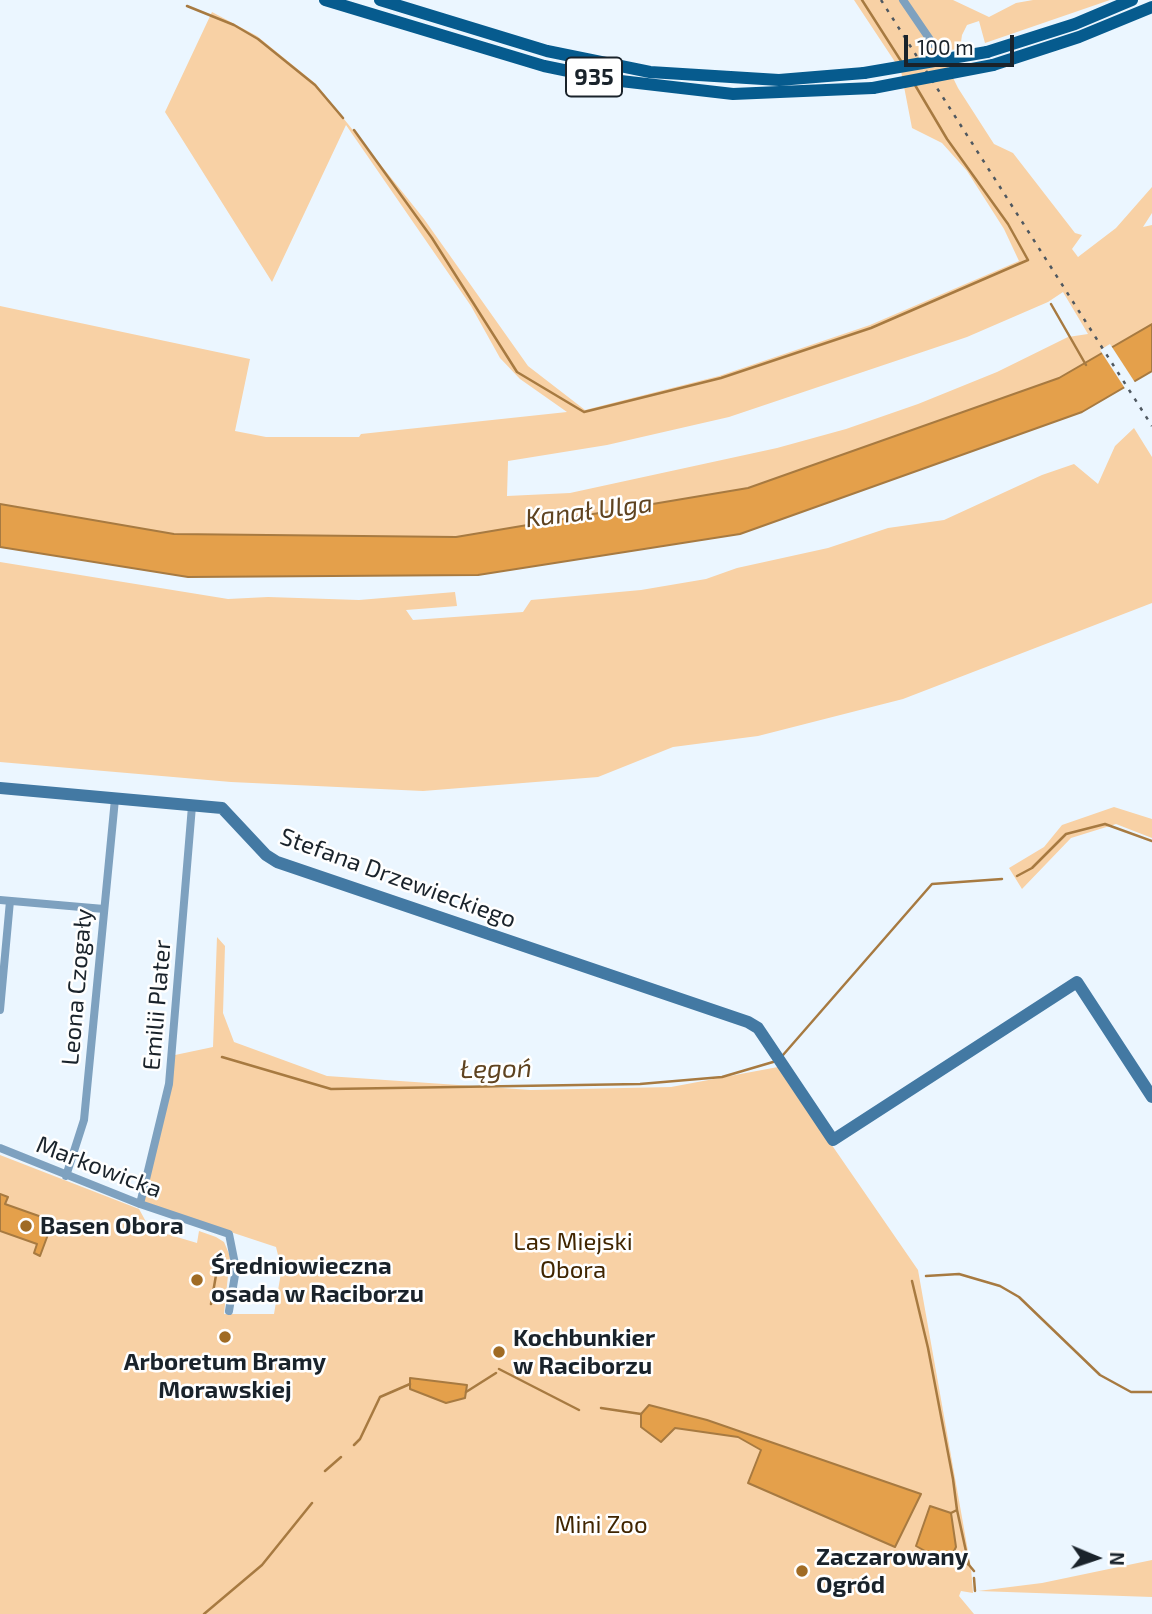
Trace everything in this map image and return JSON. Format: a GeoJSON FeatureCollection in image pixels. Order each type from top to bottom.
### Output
{"type":"FeatureCollection","features":[{"type":"Feature","properties":{"kind":"main road","name":"935"},"geometry":{"type":"LineString","coordinates":[[325,0],[534,63],[612,80],[733,94],[873,88],[993,65],[1079,37],[1152,7]]}},
{"type":"Feature","properties":{"kind":"main road","name":"935"},"geometry":{"type":"LineString","coordinates":[[380,0],[547,51],[650,72],[779,80],[864,73],[987,52],[1075,24],[1132,0]]}},
{"type":"Feature","properties":{"kind":"street"},"geometry":{"type":"LineString","coordinates":[[903,0],[933,44]]}},
{"type":"Feature","properties":{"kind":"street","name":"Stefana Drzewieckiego"},"geometry":{"type":"LineString","coordinates":[[0,789],[222,808],[266,855],[277,862],[748,1022],[758,1028],[833,1140],[1077,982],[1152,1097]]}},
{"type":"Feature","properties":{"kind":"street","name":"Leona Czogały"},"geometry":{"type":"LineString","coordinates":[[66,1176],[84,1120],[115,799]]}},
{"type":"Feature","properties":{"kind":"street","name":"Emilii Plater"},"geometry":{"type":"LineString","coordinates":[[140,1204],[169,1084],[192,806]]}},
{"type":"Feature","properties":{"kind":"street"},"geometry":{"type":"LineString","coordinates":[[0,900],[104,909]]}},
{"type":"Feature","properties":{"kind":"street"},"geometry":{"type":"LineString","coordinates":[[0,1010],[10,901]]}},
{"type":"Feature","properties":{"kind":"street","name":"Markowicka"},"geometry":{"type":"LineString","coordinates":[[0,1148],[140,1204],[229,1234],[236,1269],[229,1311]]}},
{"type":"Feature","properties":{"kind":"green space"},"geometry":{"type":"Polygon","coordinates":[[[854,0],[953,0],[989,17],[1016,3],[1033,0],[1110,0],[985,43],[979,21],[967,25],[960,49],[950,50],[933,37],[958,88],[994,144],[1013,153],[1075,233],[1082,235],[1072,249],[1078,257],[1116,228],[1152,187],[1152,213],[1143,227],[1152,225],[1152,324],[1059,378],[748,488],[456,537],[174,534],[0,504],[0,306],[250,359],[235,431],[266,437],[359,437],[361,434],[567,412],[520,379],[500,358],[471,306],[346,125],[272,282],[165,112],[212,12],[257,36],[316,84],[424,219],[528,366],[585,410],[719,376],[870,325],[1019,261],[1004,229],[967,171],[942,143],[912,128],[901,71],[854,0]],[[1063,292],[1048,302],[967,337],[729,417],[607,445],[508,461],[507,496],[570,493],[777,448],[846,429],[997,372],[1068,337],[1088,334],[1063,292]]]}},
{"type":"Feature","properties":{"kind":"green space"},"geometry":{"type":"Polygon","coordinates":[[[1134,428],[1152,457],[1152,603],[903,699],[758,736],[673,747],[598,777],[423,791],[231,782],[0,762],[0,562],[228,599],[268,597],[359,600],[455,592],[457,606],[406,610],[413,620],[523,612],[531,600],[641,590],[706,579],[737,568],[828,548],[888,528],[944,520],[1042,475],[1074,464],[1098,484],[1115,446],[1134,428]]]}},
{"type":"Feature","properties":{"kind":"green space"},"geometry":{"type":"Polygon","coordinates":[[[1114,807],[1152,819],[1152,838],[1116,824],[1071,838],[1022,889],[1009,868],[1044,847],[1062,825],[1114,807]]]}},
{"type":"Feature","properties":{"kind":"green space","name":"Las Miejski Obora"},"geometry":{"type":"Polygon","coordinates":[[[217,937],[225,946],[223,1013],[234,1042],[327,1076],[531,1090],[671,1087],[778,1067],[918,1270],[971,1568],[973,1593],[961,1591],[959,1596],[974,1614],[0,1614],[0,1155],[139,1209],[150,1229],[197,1243],[199,1231],[216,1237],[224,1242],[230,1256],[224,1314],[274,1314],[283,1261],[279,1259],[276,1247],[143,1203],[175,1055],[213,1047],[217,937]],[[411,1378],[411,1389],[446,1403],[465,1398],[467,1385],[411,1378]],[[683,1415],[675,1428],[738,1437],[761,1450],[748,1483],[894,1546],[920,1495],[707,1420],[683,1415]]]}},
{"type":"Feature","properties":{"kind":"green space"},"geometry":{"type":"Polygon","coordinates":[[[1152,1560],[1152,1597],[978,1591],[1042,1583],[1152,1560]]]}},
{"type":"Feature","properties":{"kind":"shaded area"},"geometry":{"type":"Polygon","coordinates":[[[1152,324],[1152,371],[1082,412],[740,534],[478,575],[188,577],[0,547],[0,504],[174,534],[456,537],[748,488],[1059,378],[1152,324]]]}},
{"type":"Feature","properties":{"kind":"shaded area","name":"Basen Obora"},"geometry":{"type":"Polygon","coordinates":[[[0,1194],[8,1197],[5,1204],[53,1221],[40,1256],[34,1253],[37,1244],[0,1231],[0,1194]]]}},
{"type":"Feature","properties":{"kind":"shaded area"},"geometry":{"type":"Polygon","coordinates":[[[410,1378],[467,1385],[465,1398],[446,1403],[410,1389],[410,1378]]]}},
{"type":"Feature","properties":{"kind":"shaded area"},"geometry":{"type":"Polygon","coordinates":[[[649,1405],[707,1420],[921,1494],[895,1547],[748,1483],[761,1450],[738,1437],[675,1428],[661,1442],[641,1427],[641,1414],[649,1405]]]}},
{"type":"Feature","properties":{"kind":"shaded area"},"geometry":{"type":"Polygon","coordinates":[[[930,1506],[951,1513],[956,1547],[952,1555],[934,1556],[916,1546],[930,1506]]]}},
{"type":"Feature","properties":{"kind":"pier"},"geometry":{"type":"Polygon","coordinates":[[[1110,344],[1136,384],[1126,390],[1100,350],[1110,344]]]}},
{"type":"Feature","properties":{"kind":"waterway"},"geometry":{"type":"LineString","coordinates":[[862,0],[901,61]]}},
{"type":"Feature","properties":{"kind":"waterway"},"geometry":{"type":"LineString","coordinates":[[187,6],[234,25],[258,39],[315,85],[343,118]]}},
{"type":"Feature","properties":{"kind":"waterway"},"geometry":{"type":"LineString","coordinates":[[354,130],[432,238],[517,372],[584,412],[721,378],[871,328],[1028,260],[1008,224],[947,139],[915,85]]}},
{"type":"Feature","properties":{"kind":"waterway"},"geometry":{"type":"LineString","coordinates":[[1051,304],[1086,365]]}},
{"type":"Feature","properties":{"kind":"waterway","name":"Łęgoń"},"geometry":{"type":"LineString","coordinates":[[1017,876],[1032,868],[1066,834],[1105,824],[1152,841]]}},
{"type":"Feature","properties":{"kind":"waterway","name":"Łęgoń"},"geometry":{"type":"LineString","coordinates":[[783,1055],[932,884],[1002,879]]}},
{"type":"Feature","properties":{"kind":"waterway","name":"Łęgoń"},"geometry":{"type":"LineString","coordinates":[[222,1057],[331,1089],[640,1084],[722,1077],[773,1062]]}},
{"type":"Feature","properties":{"kind":"waterway"},"geometry":{"type":"LineString","coordinates":[[211,1304],[219,1258]]}},
{"type":"Feature","properties":{"kind":"waterway"},"geometry":{"type":"LineString","coordinates":[[926,1276],[959,1274],[1000,1286],[1019,1297],[1100,1375],[1131,1392],[1152,1392]]}},
{"type":"Feature","properties":{"kind":"waterway"},"geometry":{"type":"LineString","coordinates":[[912,1281],[953,1479],[957,1510],[951,1513]]}},
{"type":"Feature","properties":{"kind":"waterway"},"geometry":{"type":"LineString","coordinates":[[499,1369],[579,1410]]}},
{"type":"Feature","properties":{"kind":"waterway"},"geometry":{"type":"LineString","coordinates":[[466,1392],[496,1373]]}},
{"type":"Feature","properties":{"kind":"waterway"},"geometry":{"type":"LineString","coordinates":[[354,1445],[360,1439],[380,1397],[410,1384]]}},
{"type":"Feature","properties":{"kind":"waterway"},"geometry":{"type":"LineString","coordinates":[[601,1408],[641,1414]]}},
{"type":"Feature","properties":{"kind":"waterway"},"geometry":{"type":"LineString","coordinates":[[325,1471],[341,1457]]}},
{"type":"Feature","properties":{"kind":"waterway"},"geometry":{"type":"LineString","coordinates":[[204,1614],[262,1565],[312,1503]]}},
{"type":"Feature","properties":{"kind":"waterway"},"geometry":{"type":"LineString","coordinates":[[957,1510],[969,1565],[974,1571]]}},
{"type":"Feature","properties":{"kind":"waterway"},"geometry":{"type":"LineString","coordinates":[[952,1555],[969,1565]]}},
{"type":"Feature","properties":{"kind":"waterway"},"geometry":{"type":"LineString","coordinates":[[974,1578],[975,1591]]}},
{"type":"Feature","properties":{"kind":"railway"},"geometry":{"type":"LineString","coordinates":[[881,0],[1152,426]]}},
{"type":"Feature","properties":{"kind":"place","name":"Basen Obora"},"geometry":{"type":"Point","coordinates":[26,1226]}},
{"type":"Feature","properties":{"kind":"place","name":"Średniowieczna osada w Raciborzu"},"geometry":{"type":"Point","coordinates":[197,1280]}},
{"type":"Feature","properties":{"kind":"place","name":"Arboretum Bramy Morawskiej"},"geometry":{"type":"Point","coordinates":[225,1337]}},
{"type":"Feature","properties":{"kind":"place","name":"Kochbunkier w Raciborzu"},"geometry":{"type":"Point","coordinates":[499,1352]}},
{"type":"Feature","properties":{"kind":"place","name":"Zaczarowany Ogród"},"geometry":{"type":"Point","coordinates":[802,1571]}},
{"type":"Feature","properties":{"kind":"water label","name":"Kanał Ulga"},"geometry":{"type":"Point","coordinates":[589,511]}},
{"type":"Feature","properties":{"kind":"park label","name":"Mini Zoo"},"geometry":{"type":"Point","coordinates":[601,1525]}}]}
